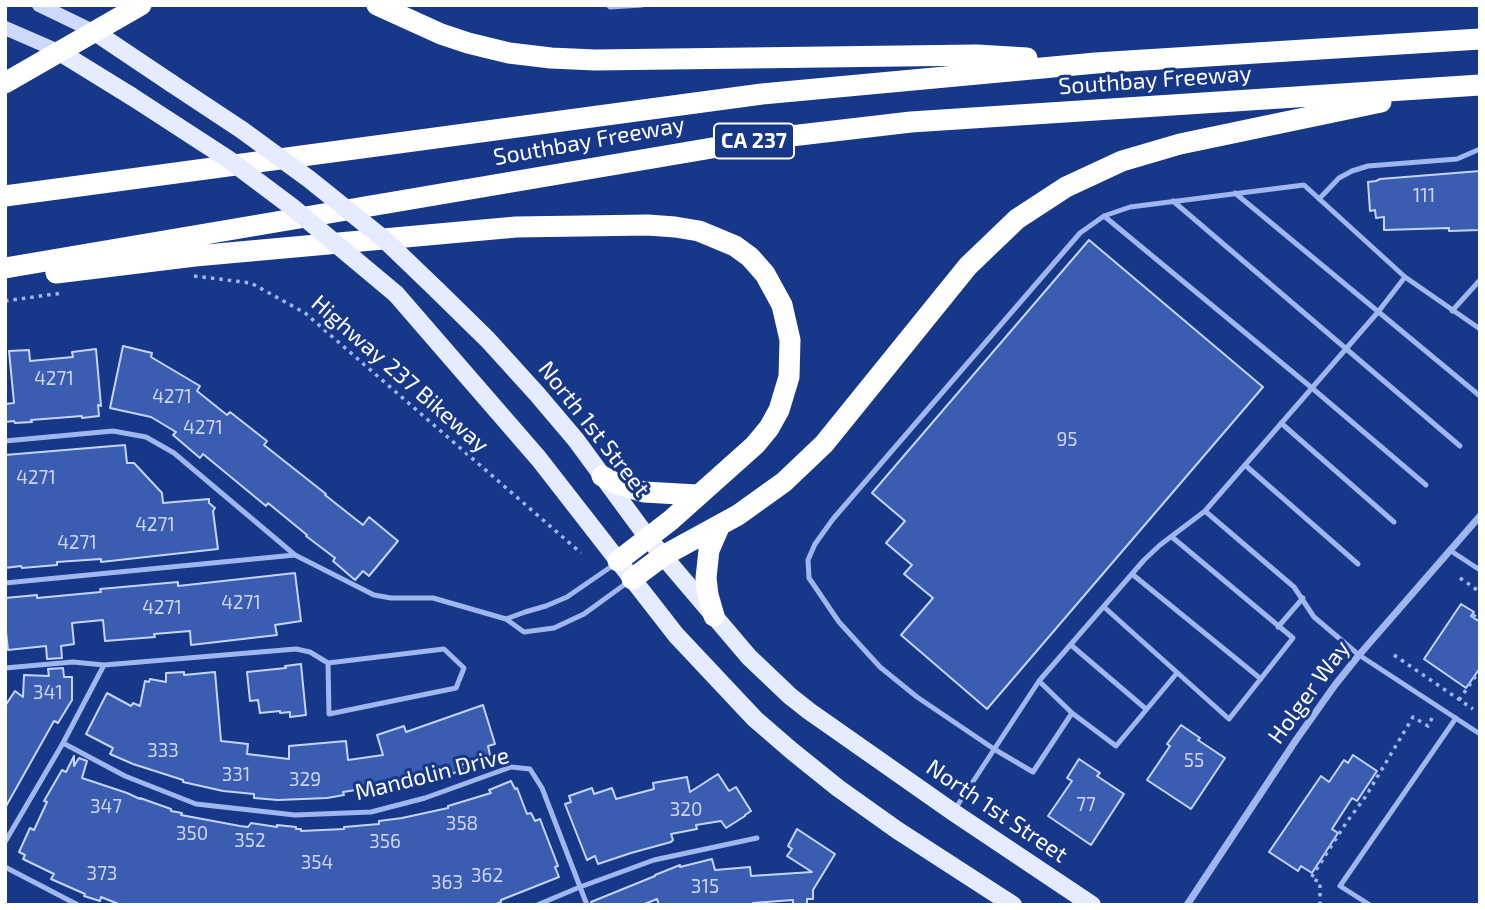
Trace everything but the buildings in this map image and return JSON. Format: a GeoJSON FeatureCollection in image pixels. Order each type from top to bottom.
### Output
{"type":"FeatureCollection","features":[{"type":"Feature","properties":{"kind":"highway"},"geometry":{"type":"LineString","coordinates":[[5,83],[141,5]]}},
{"type":"Feature","properties":{"kind":"highway"},"geometry":{"type":"LineString","coordinates":[[377,5],[468,43],[509,53],[551,58],[595,60],[977,55],[1096,63]]}},
{"type":"Feature","properties":{"kind":"highway","name":"Southbay Freeway"},"geometry":{"type":"LineString","coordinates":[[5,196],[762,94],[1096,63],[1480,39]]}},
{"type":"Feature","properties":{"kind":"highway","name":"Southbay Freeway"},"geometry":{"type":"LineString","coordinates":[[5,268],[765,139],[911,122],[1480,85]]}},
{"type":"Feature","properties":{"kind":"highway"},"geometry":{"type":"LineString","coordinates":[[632,579],[663,556],[738,515],[784,482],[824,443],[968,266],[1017,219],[1066,187],[1122,161],[1180,144],[1450,88]]}},
{"type":"Feature","properties":{"kind":"highway"},"geometry":{"type":"LineString","coordinates":[[5,274],[26,276],[195,256],[516,227],[675,227],[699,231],[735,246],[750,257],[765,274],[782,305],[790,340],[789,377],[779,410],[755,445],[671,520],[618,561]]}},
{"type":"Feature","properties":{"kind":"highway"},"geometry":{"type":"LineString","coordinates":[[602,476],[617,484],[644,492],[697,495]]}},
{"type":"Feature","properties":{"kind":"highway"},"geometry":{"type":"LineString","coordinates":[[714,616],[706,578],[709,551],[720,525]]}},
{"type":"Feature","properties":{"kind":"main road","name":"North 1st Street"},"geometry":{"type":"LineString","coordinates":[[39,5],[95,32],[242,130],[385,240],[510,363],[568,431],[663,556],[749,657],[790,696],[953,812],[1092,905]]}},
{"type":"Feature","properties":{"kind":"main road"},"geometry":{"type":"LineString","coordinates":[[5,28],[58,51],[239,167],[396,293],[539,458],[676,635],[755,719],[838,788],[897,830],[1013,905]]}},
{"type":"Feature","properties":{"kind":"street","name":"Holger Way"},"geometry":{"type":"LineString","coordinates":[[1187,905],[1335,685],[1480,516]]}},
{"type":"Feature","properties":{"kind":"lane"},"geometry":{"type":"LineString","coordinates":[[608,5],[642,5]]}},
{"type":"Feature","properties":{"kind":"lane"},"geometry":{"type":"LineString","coordinates":[[1319,199],[1339,178],[1368,166],[1457,159],[1480,149]]}},
{"type":"Feature","properties":{"kind":"lane"},"geometry":{"type":"LineString","coordinates":[[1072,713],[1033,772],[917,697],[880,667],[831,611],[810,578],[807,560],[833,519],[1080,233],[1104,216],[1130,207],[1304,185],[1405,277],[1480,329]]}},
{"type":"Feature","properties":{"kind":"lane"},"geometry":{"type":"LineString","coordinates":[[1235,193],[1480,396]]}},
{"type":"Feature","properties":{"kind":"lane"},"geometry":{"type":"LineString","coordinates":[[1173,201],[1460,446]]}},
{"type":"Feature","properties":{"kind":"lane"},"geometry":{"type":"LineString","coordinates":[[1104,216],[1426,485]]}},
{"type":"Feature","properties":{"kind":"lane"},"geometry":{"type":"LineString","coordinates":[[953,812],[1039,681],[1160,545],[1205,511],[1378,312],[1405,277]]}},
{"type":"Feature","properties":{"kind":"lane"},"geometry":{"type":"LineString","coordinates":[[1452,311],[1480,279]]}},
{"type":"Feature","properties":{"kind":"lane"},"geometry":{"type":"LineString","coordinates":[[1281,423],[1394,522]]}},
{"type":"Feature","properties":{"kind":"lane"},"geometry":{"type":"LineString","coordinates":[[5,441],[113,431],[146,437],[174,453],[295,555],[374,596],[433,598],[506,619],[524,632],[554,628],[584,614],[632,579]]}},
{"type":"Feature","properties":{"kind":"lane"},"geometry":{"type":"LineString","coordinates":[[1244,465],[1357,564]]}},
{"type":"Feature","properties":{"kind":"lane"},"geometry":{"type":"LineString","coordinates":[[1205,511],[1294,587],[1314,617],[1359,655],[1479,730]]}},
{"type":"Feature","properties":{"kind":"lane"},"geometry":{"type":"LineString","coordinates":[[1104,607],[1229,719],[1293,638],[1172,537]]}},
{"type":"Feature","properties":{"kind":"lane"},"geometry":{"type":"LineString","coordinates":[[1451,551],[1480,570]]}},
{"type":"Feature","properties":{"kind":"lane"},"geometry":{"type":"LineString","coordinates":[[5,583],[295,555]]}},
{"type":"Feature","properties":{"kind":"lane"},"geometry":{"type":"LineString","coordinates":[[506,619],[567,597],[618,561]]}},
{"type":"Feature","properties":{"kind":"lane"},"geometry":{"type":"LineString","coordinates":[[1132,574],[1261,679]]}},
{"type":"Feature","properties":{"kind":"lane"},"geometry":{"type":"LineString","coordinates":[[1278,627],[1303,598]]}},
{"type":"Feature","properties":{"kind":"lane"},"geometry":{"type":"LineString","coordinates":[[1071,645],[1146,709]]}},
{"type":"Feature","properties":{"kind":"lane"},"geometry":{"type":"LineString","coordinates":[[5,668],[74,662],[103,665],[296,649],[310,652],[328,663],[444,649],[464,668],[456,688],[329,713],[328,663]]}},
{"type":"Feature","properties":{"kind":"lane"},"geometry":{"type":"LineString","coordinates":[[5,842],[63,743],[103,665]]}},
{"type":"Feature","properties":{"kind":"lane"},"geometry":{"type":"LineString","coordinates":[[1039,681],[1072,713],[1115,746],[1177,673]]}},
{"type":"Feature","properties":{"kind":"lane"},"geometry":{"type":"LineString","coordinates":[[1370,905],[1340,886],[1456,718]]}},
{"type":"Feature","properties":{"kind":"lane","name":"Mandolin Drive"},"geometry":{"type":"LineString","coordinates":[[63,743],[125,776],[196,804],[295,815],[371,811],[425,798],[511,767],[530,769],[542,788],[580,887]]}},
{"type":"Feature","properties":{"kind":"lane"},"geometry":{"type":"LineString","coordinates":[[537,905],[654,860],[757,838]]}},
{"type":"Feature","properties":{"kind":"lane"},"geometry":{"type":"LineString","coordinates":[[5,867],[78,905]]}},
{"type":"Feature","properties":{"kind":"lane"},"geometry":{"type":"LineString","coordinates":[[580,887],[587,905]]}},
{"type":"Feature","properties":{"kind":"path","name":"Highway 237 Bikeway"},"geometry":{"type":"LineString","coordinates":[[188,275],[251,283],[305,313],[581,553]]}},
{"type":"Feature","properties":{"kind":"path"},"geometry":{"type":"LineString","coordinates":[[5,301],[71,292]]}},
{"type":"Feature","properties":{"kind":"path"},"geometry":{"type":"LineString","coordinates":[[1460,579],[1480,592]]}},
{"type":"Feature","properties":{"kind":"path"},"geometry":{"type":"LineString","coordinates":[[1473,617],[1476,614],[1480,617]]}},
{"type":"Feature","properties":{"kind":"path"},"geometry":{"type":"LineString","coordinates":[[1394,655],[1474,709]]}},
{"type":"Feature","properties":{"kind":"path"},"geometry":{"type":"LineString","coordinates":[[1459,700],[1480,670]]}},
{"type":"Feature","properties":{"kind":"path"},"geometry":{"type":"LineString","coordinates":[[1320,905],[1320,882],[1311,878],[1366,796],[1413,717],[1428,726],[1432,718]]}}]}
